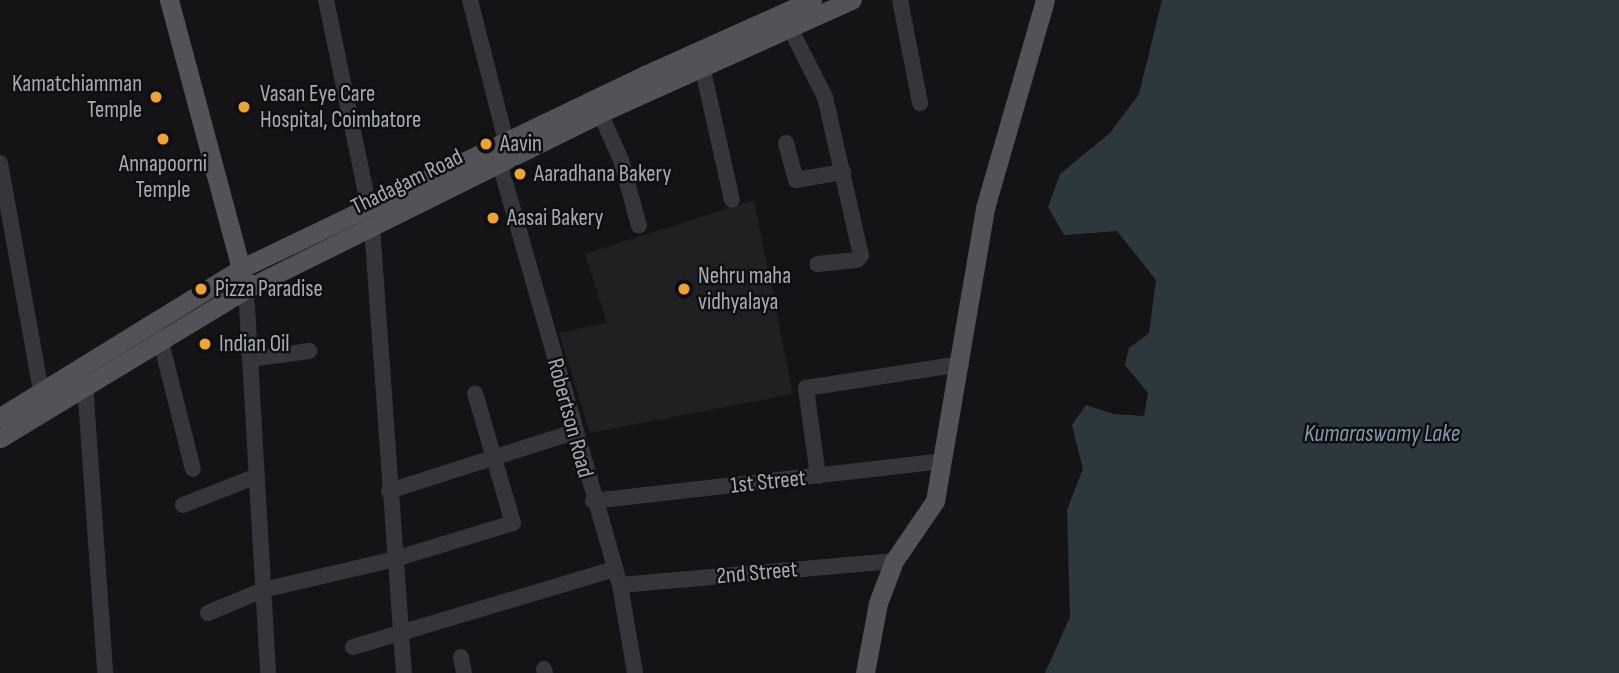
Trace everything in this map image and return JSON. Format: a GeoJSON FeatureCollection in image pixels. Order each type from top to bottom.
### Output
{"type":"FeatureCollection","features":[{"type":"Feature","properties":{"kind":"main road"},"geometry":{"type":"LineString","coordinates":[[169,0],[246,289]]}},
{"type":"Feature","properties":{"kind":"main road","name":"Thadagam Road"},"geometry":{"type":"LineString","coordinates":[[0,438],[160,338],[506,141],[812,0]]}},
{"type":"Feature","properties":{"kind":"main road","name":"Thadagam Road"},"geometry":{"type":"LineString","coordinates":[[0,417],[242,268],[500,164],[600,113],[852,0]]}},
{"type":"Feature","properties":{"kind":"main road"},"geometry":{"type":"LineString","coordinates":[[865,673],[878,603],[894,561],[935,501],[961,364],[985,208],[1045,0]]}},
{"type":"Feature","properties":{"kind":"street"},"geometry":{"type":"LineString","coordinates":[[326,0],[370,217],[404,673]]}},
{"type":"Feature","properties":{"kind":"street"},"geometry":{"type":"LineString","coordinates":[[470,0],[506,141],[500,164]]}},
{"type":"Feature","properties":{"kind":"street"},"geometry":{"type":"LineString","coordinates":[[900,0],[920,103]]}},
{"type":"Feature","properties":{"kind":"street"},"geometry":{"type":"LineString","coordinates":[[790,28],[825,97],[860,258],[817,264]]}},
{"type":"Feature","properties":{"kind":"street"},"geometry":{"type":"LineString","coordinates":[[702,66],[732,200]]}},
{"type":"Feature","properties":{"kind":"street"},"geometry":{"type":"LineString","coordinates":[[600,113],[621,160],[639,226]]}},
{"type":"Feature","properties":{"kind":"street"},"geometry":{"type":"LineString","coordinates":[[786,143],[796,180],[843,172]]}},
{"type":"Feature","properties":{"kind":"street"},"geometry":{"type":"LineString","coordinates":[[0,163],[41,390]]}},
{"type":"Feature","properties":{"kind":"street","name":"Robertson Road"},"geometry":{"type":"LineString","coordinates":[[500,164],[593,501],[617,577],[635,673]]}},
{"type":"Feature","properties":{"kind":"street"},"geometry":{"type":"LineString","coordinates":[[246,289],[268,673]]}},
{"type":"Feature","properties":{"kind":"street"},"geometry":{"type":"LineString","coordinates":[[160,338],[193,469]]}},
{"type":"Feature","properties":{"kind":"street"},"geometry":{"type":"LineString","coordinates":[[250,359],[309,351]]}},
{"type":"Feature","properties":{"kind":"street"},"geometry":{"type":"LineString","coordinates":[[818,476],[806,388],[961,364]]}},
{"type":"Feature","properties":{"kind":"street"},"geometry":{"type":"LineString","coordinates":[[85,384],[105,673]]}},
{"type":"Feature","properties":{"kind":"street"},"geometry":{"type":"LineString","coordinates":[[208,613],[263,590],[395,559],[513,523],[475,393]]}},
{"type":"Feature","properties":{"kind":"street"},"geometry":{"type":"LineString","coordinates":[[389,491],[574,432]]}},
{"type":"Feature","properties":{"kind":"street","name":"1st Street"},"geometry":{"type":"LineString","coordinates":[[593,501],[943,461]]}},
{"type":"Feature","properties":{"kind":"street"},"geometry":{"type":"LineString","coordinates":[[183,505],[257,476]]}},
{"type":"Feature","properties":{"kind":"street","name":"2nd Street"},"geometry":{"type":"LineString","coordinates":[[354,647],[617,577],[894,561]]}},
{"type":"Feature","properties":{"kind":"street"},"geometry":{"type":"LineString","coordinates":[[859,673],[865,673]]}},
{"type":"Feature","properties":{"kind":"shaded area","name":"Nehru maha vidhyalaya"},"geometry":{"type":"Polygon","coordinates":[[[754,200],[793,394],[590,433],[559,333],[607,323],[585,254],[754,200]]]}},
{"type":"Feature","properties":{"kind":"water","name":"Kumaraswamy Lake"},"geometry":{"type":"Polygon","coordinates":[[[1162,0],[1619,0],[1619,673],[1045,673],[1070,617],[1067,510],[1083,469],[1072,425],[1086,405],[1113,414],[1144,416],[1148,393],[1125,365],[1129,348],[1149,333],[1156,280],[1117,231],[1064,235],[1048,207],[1060,174],[1110,133],[1139,94],[1162,0]]]}},
{"type":"Feature","properties":{"kind":"place","name":"Kamatchiamman Temple"},"geometry":{"type":"Point","coordinates":[156,97]}},
{"type":"Feature","properties":{"kind":"place","name":"Vasan Eye Care Hospital, Coimbatore"},"geometry":{"type":"Point","coordinates":[244,107]}},
{"type":"Feature","properties":{"kind":"place","name":"Annapoorni Temple"},"geometry":{"type":"Point","coordinates":[163,139]}},
{"type":"Feature","properties":{"kind":"place","name":"Aavin"},"geometry":{"type":"Point","coordinates":[486,144]}},
{"type":"Feature","properties":{"kind":"place","name":"Aaradhana Bakery"},"geometry":{"type":"Point","coordinates":[520,174]}},
{"type":"Feature","properties":{"kind":"place","name":"Aasai Bakery"},"geometry":{"type":"Point","coordinates":[493,218]}},
{"type":"Feature","properties":{"kind":"place","name":"Pizza Paradise"},"geometry":{"type":"Point","coordinates":[201,289]}},
{"type":"Feature","properties":{"kind":"place","name":"Nehru maha vidhyalaya"},"geometry":{"type":"Point","coordinates":[684,289]}},
{"type":"Feature","properties":{"kind":"place","name":"Indian Oil"},"geometry":{"type":"Point","coordinates":[205,344]}}]}
